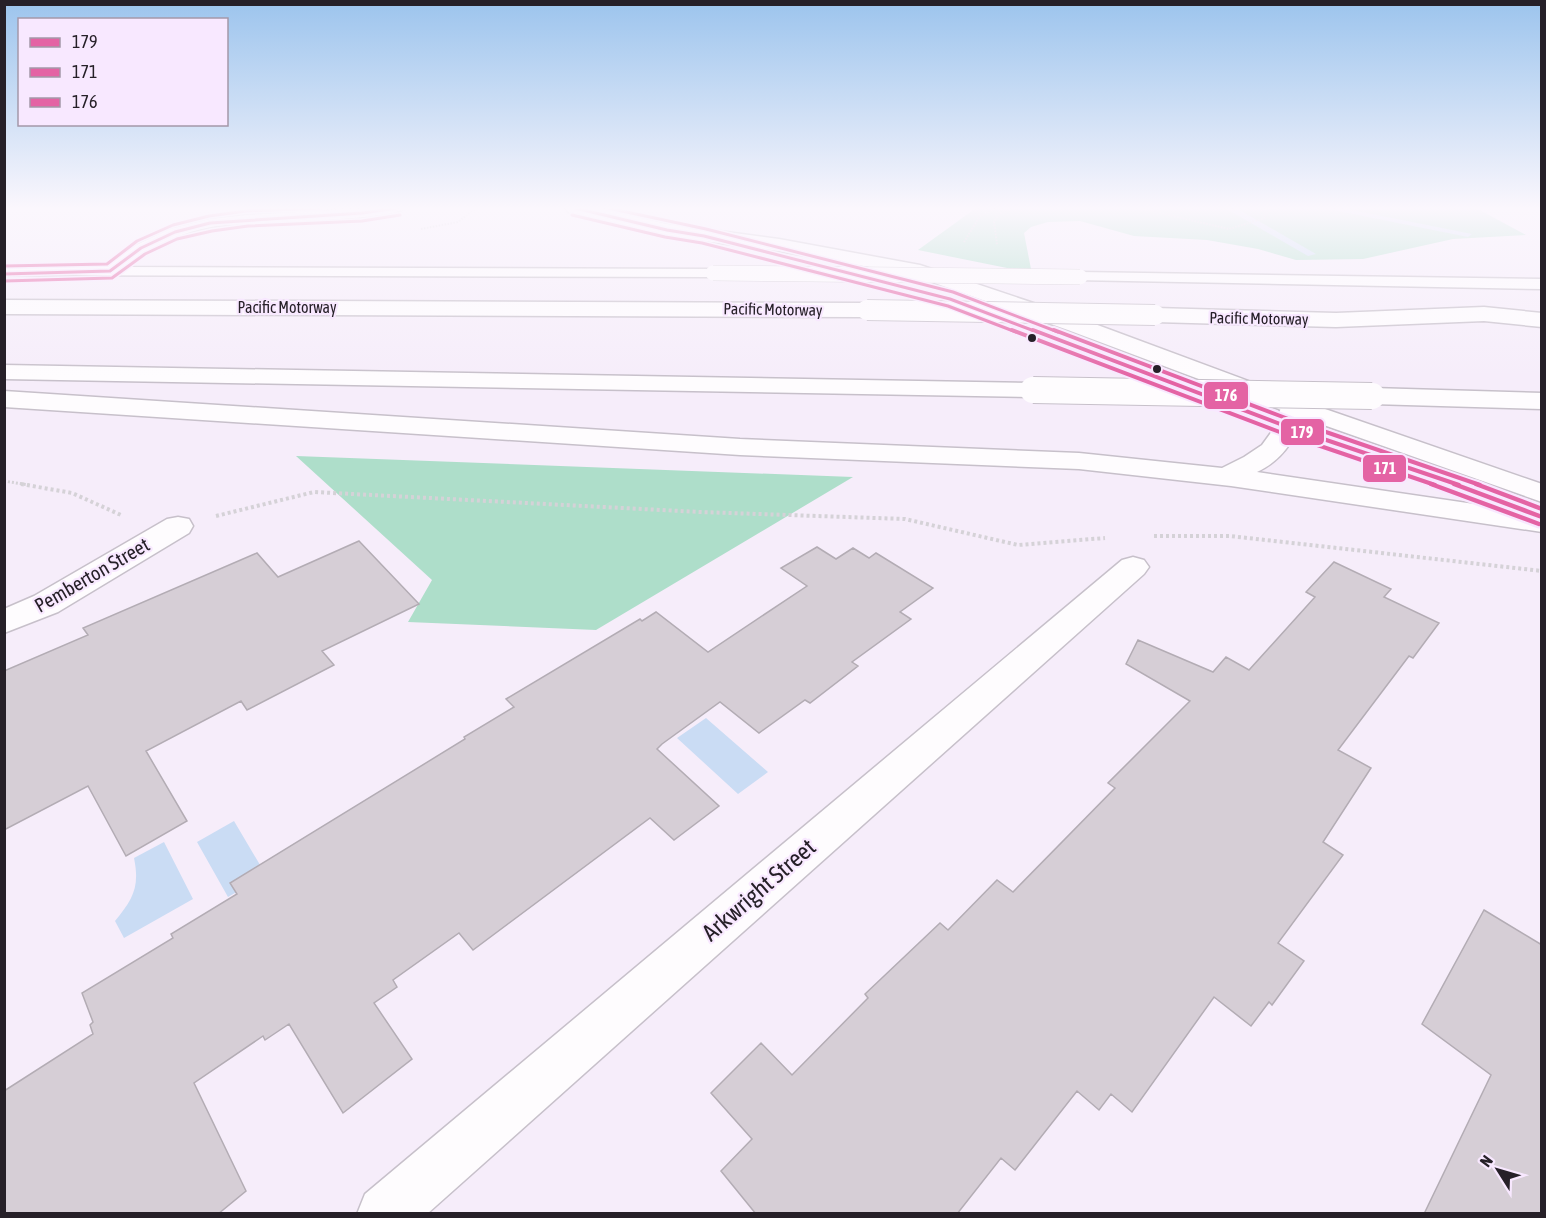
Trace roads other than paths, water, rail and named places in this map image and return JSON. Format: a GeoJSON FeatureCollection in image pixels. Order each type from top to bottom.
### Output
{"type":"FeatureCollection","features":[{"type":"Feature","properties":{"kind":"main road"},"geometry":{"type":"LineString","coordinates":[[818,265],[950,298],[1291,417],[1542,494]]}},
{"type":"Feature","properties":{"kind":"main road"},"geometry":{"type":"LineString","coordinates":[[1484,314],[1542,306]]}},
{"type":"Feature","properties":{"kind":"main road","name":"Pacific Motorway"},"geometry":{"type":"LineString","coordinates":[[4,307],[867,310],[1336,320],[1484,314],[1542,320]]}},
{"type":"Feature","properties":{"kind":"main road"},"geometry":{"type":"LineString","coordinates":[[4,372],[1542,401]]}},
{"type":"Feature","properties":{"kind":"main road"},"geometry":{"type":"LineString","coordinates":[[4,399],[171,407],[744,447],[1122,465],[1228,476],[1353,494],[1446,511],[1542,523]]}},
{"type":"Feature","properties":{"kind":"main road"},"geometry":{"type":"LineString","coordinates":[[1228,476],[1262,460],[1277,447],[1291,417]]}},
{"type":"Feature","properties":{"kind":"main road"},"geometry":{"type":"LineString","coordinates":[[1291,417],[1542,517]]}},
{"type":"Feature","properties":{"kind":"main road","name":"Pemberton Street"},"geometry":{"type":"LineString","coordinates":[[4,622],[46,604],[178,526]]}},
{"type":"Feature","properties":{"kind":"main road","name":"Arkwright Street"},"geometry":{"type":"LineString","coordinates":[[385,1214],[1132,547]]}},
{"type":"Feature","properties":{"kind":"lane"},"geometry":{"type":"LineString","coordinates":[[110,271],[117,265]]}},
{"type":"Feature","properties":{"kind":"lane"},"geometry":{"type":"LineString","coordinates":[[4,272],[713,273],[1542,284]]}},
{"type":"Feature","properties":{"kind":"water"},"geometry":{"type":"Polygon","coordinates":[[[706,718],[768,772],[738,794],[677,738],[706,718]]]}},
{"type":"Feature","properties":{"kind":"water"},"geometry":{"type":"Polygon","coordinates":[[[234,821],[266,875],[228,897],[197,842],[234,821]]]}},
{"type":"Feature","properties":{"kind":"water"},"geometry":{"type":"Polygon","coordinates":[[[164,842],[193,899],[124,938],[115,921],[134,892],[136,868],[134,858],[164,842]]]}}]}
